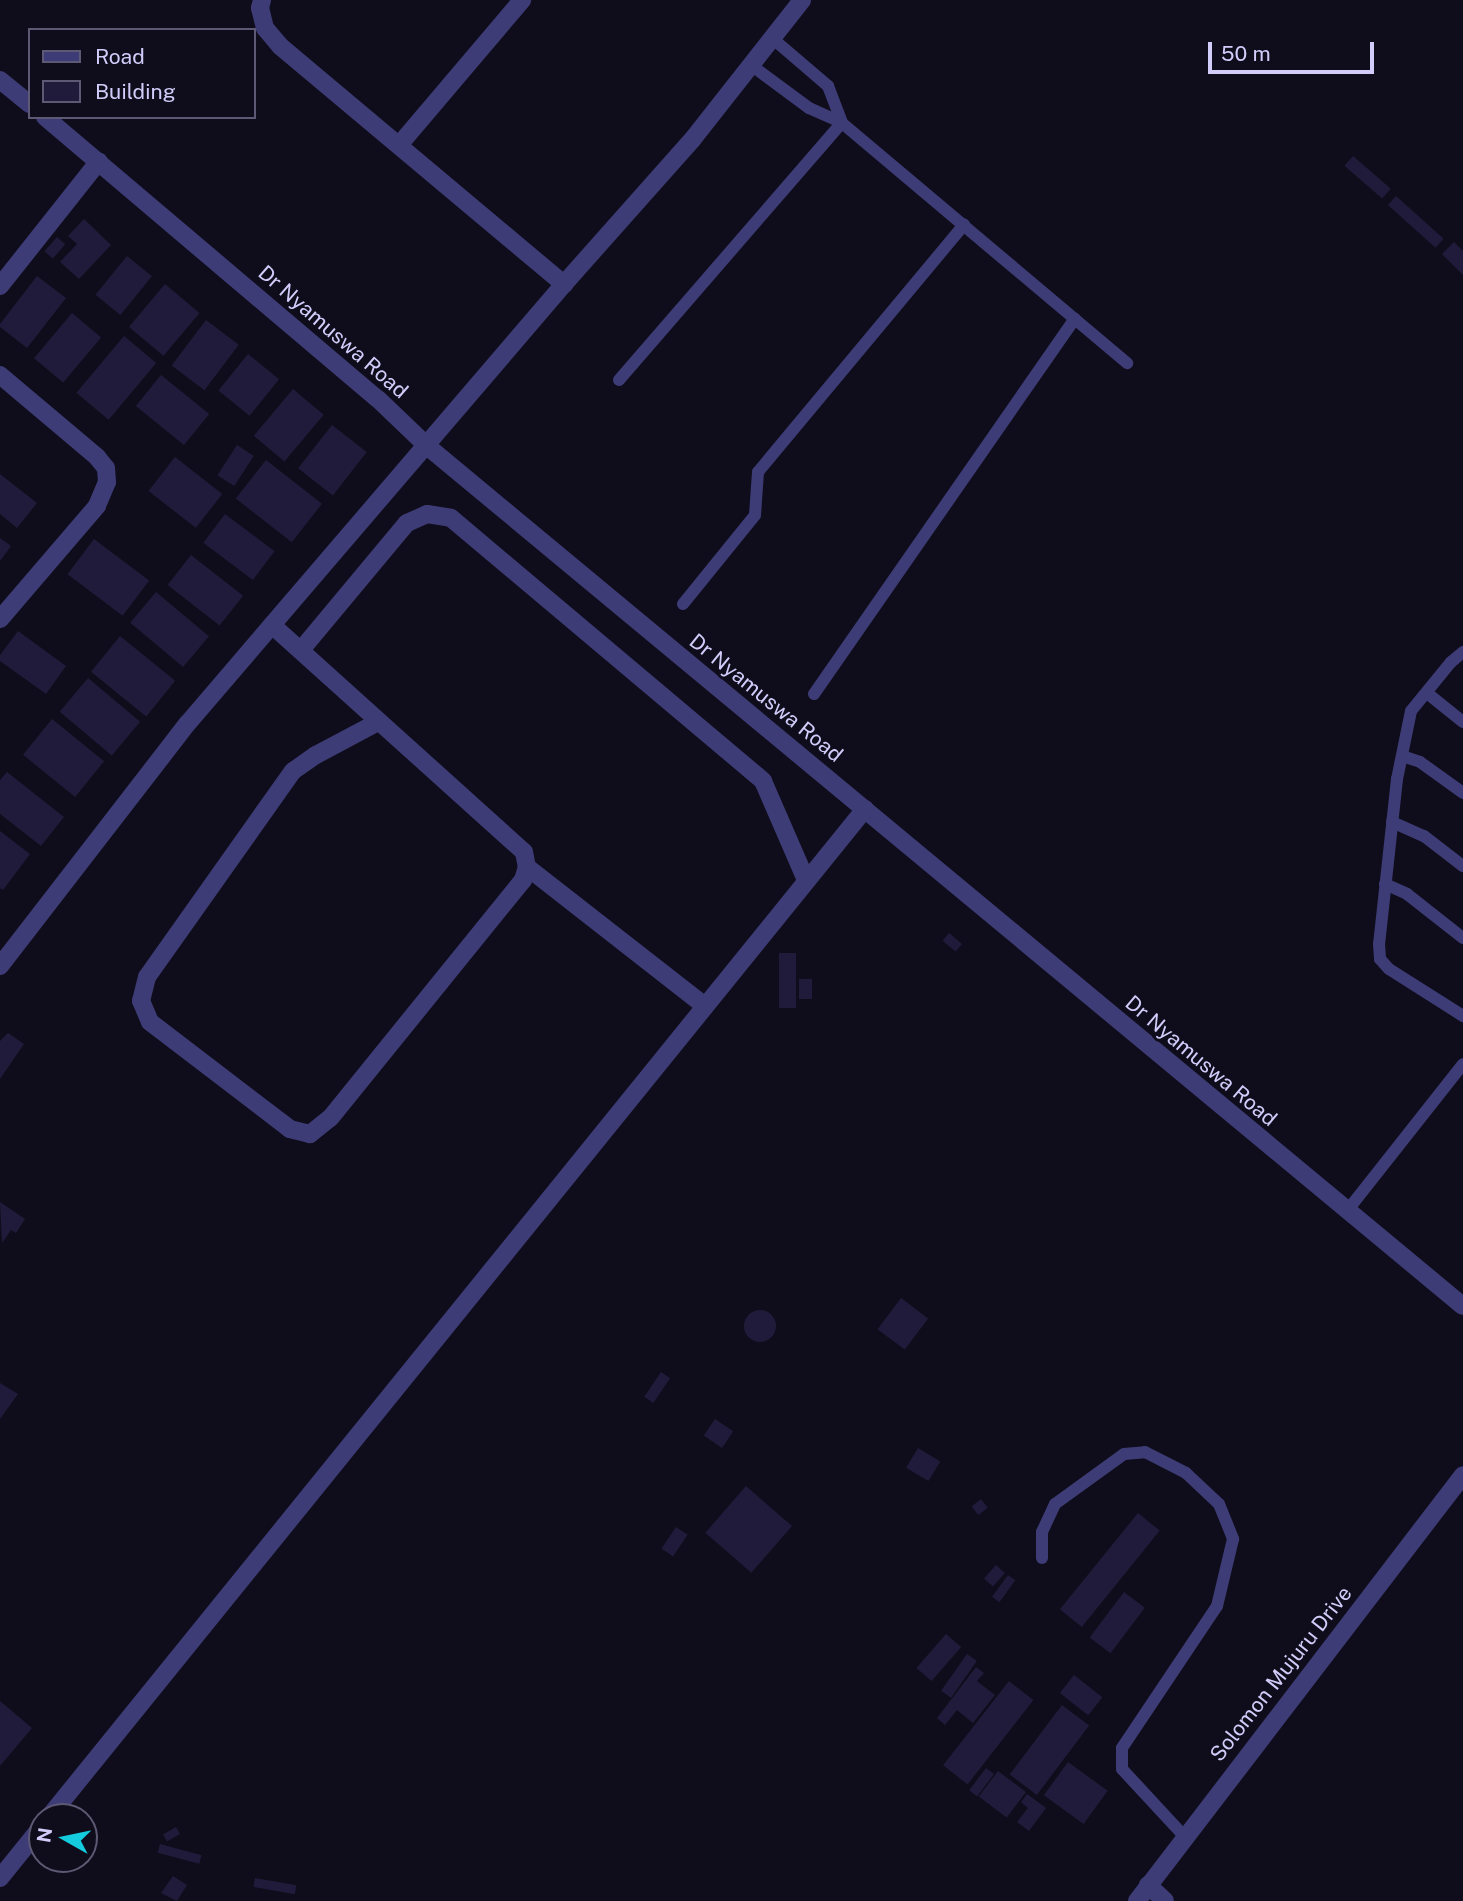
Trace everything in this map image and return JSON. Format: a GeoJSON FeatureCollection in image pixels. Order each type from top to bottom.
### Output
{"type":"FeatureCollection","features":[{"type":"Feature","properties":{"kind":"street"},"geometry":{"type":"LineString","coordinates":[[262,0],[260,8],[265,28],[280,46],[564,284]]}},
{"type":"Feature","properties":{"kind":"street"},"geometry":{"type":"LineString","coordinates":[[400,144],[522,0]]}},
{"type":"Feature","properties":{"kind":"street"},"geometry":{"type":"LineString","coordinates":[[0,966],[188,723],[564,284],[692,140],[802,0]]}},
{"type":"Feature","properties":{"kind":"street"},"geometry":{"type":"LineString","coordinates":[[0,80],[28,102]]}},
{"type":"Feature","properties":{"kind":"street","name":"Dr Nyamuswa Road"},"geometry":{"type":"LineString","coordinates":[[48,119],[378,399],[426,446],[1463,1306]]}},
{"type":"Feature","properties":{"kind":"street"},"geometry":{"type":"LineString","coordinates":[[0,286],[99,162]]}},
{"type":"Feature","properties":{"kind":"street"},"geometry":{"type":"LineString","coordinates":[[0,375],[97,457],[106,468],[107,482],[97,506],[0,619]]}},
{"type":"Feature","properties":{"kind":"street"},"geometry":{"type":"LineString","coordinates":[[300,650],[407,523],[427,514],[452,518],[763,781],[806,880]]}},
{"type":"Feature","properties":{"kind":"street"},"geometry":{"type":"LineString","coordinates":[[272,625],[524,852],[527,867],[523,880],[365,1075],[330,1118],[310,1134],[290,1129],[150,1022],[141,1001],[147,977],[293,771],[316,755],[378,722]]}},
{"type":"Feature","properties":{"kind":"street"},"geometry":{"type":"LineString","coordinates":[[60,1803],[865,808]]}},
{"type":"Feature","properties":{"kind":"street"},"geometry":{"type":"LineString","coordinates":[[527,867],[705,1006]]}},
{"type":"Feature","properties":{"kind":"street","name":"Solomon Mujuru Drive"},"geometry":{"type":"LineString","coordinates":[[1137,1901],[1463,1475]]}},
{"type":"Feature","properties":{"kind":"street"},"geometry":{"type":"LineString","coordinates":[[0,1878],[28,1843]]}},
{"type":"Feature","properties":{"kind":"street"},"geometry":{"type":"LineString","coordinates":[[1148,1885],[1165,1901]]}},
{"type":"Feature","properties":{"kind":"lane"},"geometry":{"type":"LineString","coordinates":[[772,38],[828,86],[842,122]]}},
{"type":"Feature","properties":{"kind":"lane"},"geometry":{"type":"LineString","coordinates":[[751,65],[809,108],[842,122],[1127,363]]}},
{"type":"Feature","properties":{"kind":"lane"},"geometry":{"type":"LineString","coordinates":[[620,380],[842,122]]}},
{"type":"Feature","properties":{"kind":"lane"},"geometry":{"type":"LineString","coordinates":[[683,604],[754,515],[758,472],[964,225]]}},
{"type":"Feature","properties":{"kind":"lane"},"geometry":{"type":"LineString","coordinates":[[814,694],[1075,319]]}},
{"type":"Feature","properties":{"kind":"lane"},"geometry":{"type":"LineString","coordinates":[[1463,652],[1411,711],[1392,822],[1378,944],[1380,959],[1389,969],[1463,1016]]}},
{"type":"Feature","properties":{"kind":"lane"},"geometry":{"type":"LineString","coordinates":[[1427,692],[1463,722]]}},
{"type":"Feature","properties":{"kind":"lane"},"geometry":{"type":"LineString","coordinates":[[1402,756],[1420,762],[1463,793]]}},
{"type":"Feature","properties":{"kind":"lane"},"geometry":{"type":"LineString","coordinates":[[1392,822],[1424,836],[1463,866]]}},
{"type":"Feature","properties":{"kind":"lane"},"geometry":{"type":"LineString","coordinates":[[1385,884],[1397,887],[1463,938]]}},
{"type":"Feature","properties":{"kind":"lane"},"geometry":{"type":"LineString","coordinates":[[1347,1212],[1463,1064]]}},
{"type":"Feature","properties":{"kind":"lane"},"geometry":{"type":"LineString","coordinates":[[1042,1558],[1042,1532],[1055,1504],[1124,1454],[1145,1451],[1186,1473],[1219,1504],[1233,1539],[1217,1606],[1122,1748],[1122,1769],[1186,1838]]}},
{"type":"Feature","properties":{"kind":"building"},"geometry":{"type":"Polygon","coordinates":[[[1353,156],[1391,189],[1382,199],[1344,166],[1353,156]]]}},
{"type":"Feature","properties":{"kind":"building"},"geometry":{"type":"Polygon","coordinates":[[[1396,196],[1444,239],[1436,248],[1388,205],[1396,196]]]}},
{"type":"Feature","properties":{"kind":"building"},"geometry":{"type":"Polygon","coordinates":[[[84,219],[111,245],[79,279],[60,262],[77,244],[68,236],[84,219]]]}},
{"type":"Feature","properties":{"kind":"building"},"geometry":{"type":"Polygon","coordinates":[[[57,237],[65,244],[53,259],[45,251],[57,237]]]}},
{"type":"Feature","properties":{"kind":"building"},"geometry":{"type":"Polygon","coordinates":[[[1454,242],[1463,251],[1463,275],[1442,254],[1454,242]]]}},
{"type":"Feature","properties":{"kind":"building"},"geometry":{"type":"Polygon","coordinates":[[[127,256],[152,276],[120,315],[96,295],[127,256]]]}},
{"type":"Feature","properties":{"kind":"building"},"geometry":{"type":"Polygon","coordinates":[[[37,276],[66,298],[27,348],[0,327],[0,324],[37,276]]]}},
{"type":"Feature","properties":{"kind":"building"},"geometry":{"type":"Polygon","coordinates":[[[165,284],[199,313],[163,356],[129,327],[165,284]]]}},
{"type":"Feature","properties":{"kind":"building"},"geometry":{"type":"Polygon","coordinates":[[[72,313],[101,337],[63,383],[34,358],[72,313]]]}},
{"type":"Feature","properties":{"kind":"building"},"geometry":{"type":"Polygon","coordinates":[[[206,320],[239,345],[204,390],[172,366],[206,320]]]}},
{"type":"Feature","properties":{"kind":"building"},"geometry":{"type":"Polygon","coordinates":[[[124,336],[156,363],[109,420],[76,393],[124,336]]]}},
{"type":"Feature","properties":{"kind":"building"},"geometry":{"type":"Polygon","coordinates":[[[248,354],[279,379],[250,416],[218,391],[248,354]]]}},
{"type":"Feature","properties":{"kind":"building"},"geometry":{"type":"Polygon","coordinates":[[[161,375],[209,414],[184,445],[136,406],[161,375]]]}},
{"type":"Feature","properties":{"kind":"building"},"geometry":{"type":"Polygon","coordinates":[[[293,389],[324,415],[284,461],[254,436],[293,389]]]}},
{"type":"Feature","properties":{"kind":"building"},"geometry":{"type":"Polygon","coordinates":[[[332,425],[367,452],[333,495],[298,468],[332,425]]]}},
{"type":"Feature","properties":{"kind":"building"},"geometry":{"type":"Polygon","coordinates":[[[237,445],[254,456],[234,486],[217,475],[237,445]]]}},
{"type":"Feature","properties":{"kind":"building"},"geometry":{"type":"Polygon","coordinates":[[[175,457],[222,494],[196,528],[149,491],[175,457]]]}},
{"type":"Feature","properties":{"kind":"building"},"geometry":{"type":"Polygon","coordinates":[[[266,460],[322,504],[292,542],[236,499],[266,460]]]}},
{"type":"Feature","properties":{"kind":"building"},"geometry":{"type":"Polygon","coordinates":[[[0,474],[37,503],[17,528],[0,514],[0,474]]]}},
{"type":"Feature","properties":{"kind":"building"},"geometry":{"type":"Polygon","coordinates":[[[225,514],[275,551],[253,580],[203,543],[225,514]]]}},
{"type":"Feature","properties":{"kind":"building"},"geometry":{"type":"Polygon","coordinates":[[[0,538],[11,546],[0,561],[0,538]]]}},
{"type":"Feature","properties":{"kind":"building"},"geometry":{"type":"Polygon","coordinates":[[[94,539],[149,581],[123,616],[68,574],[94,539]]]}},
{"type":"Feature","properties":{"kind":"building"},"geometry":{"type":"Polygon","coordinates":[[[191,555],[243,596],[220,626],[168,585],[191,555]]]}},
{"type":"Feature","properties":{"kind":"building"},"geometry":{"type":"Polygon","coordinates":[[[156,592],[209,636],[183,667],[130,623],[156,592]]]}},
{"type":"Feature","properties":{"kind":"building"},"geometry":{"type":"Polygon","coordinates":[[[18,631],[66,666],[46,694],[0,661],[0,655],[18,631]]]}},
{"type":"Feature","properties":{"kind":"building"},"geometry":{"type":"Polygon","coordinates":[[[120,636],[175,681],[146,716],[91,672],[120,636]]]}},
{"type":"Feature","properties":{"kind":"building"},"geometry":{"type":"Polygon","coordinates":[[[88,678],[140,722],[112,755],[60,712],[88,678]]]}},
{"type":"Feature","properties":{"kind":"building"},"geometry":{"type":"Polygon","coordinates":[[[52,719],[104,761],[75,797],[23,755],[52,719]]]}},
{"type":"Feature","properties":{"kind":"building"},"geometry":{"type":"Polygon","coordinates":[[[7,772],[64,817],[41,846],[0,814],[0,780],[7,772]]]}},
{"type":"Feature","properties":{"kind":"building"},"geometry":{"type":"Polygon","coordinates":[[[0,831],[30,854],[3,890],[0,888],[0,831]]]}},
{"type":"Feature","properties":{"kind":"building"},"geometry":{"type":"Polygon","coordinates":[[[949,933],[962,944],[956,952],[943,941],[949,933]]]}},
{"type":"Feature","properties":{"kind":"building"},"geometry":{"type":"Polygon","coordinates":[[[779,953],[796,953],[796,1008],[779,1008],[779,953]]]}},
{"type":"Feature","properties":{"kind":"building"},"geometry":{"type":"Polygon","coordinates":[[[799,979],[812,979],[812,999],[799,999],[799,979]]]}},
{"type":"Feature","properties":{"kind":"building"},"geometry":{"type":"Polygon","coordinates":[[[8,1033],[24,1044],[0,1079],[0,1041],[8,1033]]]}},
{"type":"Feature","properties":{"kind":"building"},"geometry":{"type":"Polygon","coordinates":[[[0,1202],[25,1219],[16,1233],[11,1230],[2,1243],[0,1202]]]}},
{"type":"Feature","properties":{"kind":"building"},"geometry":{"type":"Polygon","coordinates":[[[901,1298],[928,1318],[905,1350],[878,1329],[901,1298]]]}},
{"type":"Feature","properties":{"kind":"building"},"geometry":{"type":"Polygon","coordinates":[[[760,1310],[771,1315],[776,1326],[771,1337],[760,1342],[749,1337],[744,1326],[749,1315],[760,1310]]]}},
{"type":"Feature","properties":{"kind":"building"},"geometry":{"type":"Polygon","coordinates":[[[661,1372],[670,1378],[653,1403],[644,1397],[661,1372]]]}},
{"type":"Feature","properties":{"kind":"building"},"geometry":{"type":"Polygon","coordinates":[[[0,1383],[18,1394],[0,1419],[0,1383]]]}},
{"type":"Feature","properties":{"kind":"building"},"geometry":{"type":"Polygon","coordinates":[[[715,1419],[733,1431],[722,1448],[704,1436],[715,1419]]]}},
{"type":"Feature","properties":{"kind":"building"},"geometry":{"type":"Polygon","coordinates":[[[918,1448],[940,1461],[928,1481],[906,1468],[918,1448]]]}},
{"type":"Feature","properties":{"kind":"building"},"geometry":{"type":"Polygon","coordinates":[[[746,1486],[792,1526],[751,1573],[705,1533],[746,1486]]]}},
{"type":"Feature","properties":{"kind":"building"},"geometry":{"type":"Polygon","coordinates":[[[981,1499],[988,1508],[978,1515],[972,1506],[981,1499]]]}},
{"type":"Feature","properties":{"kind":"building"},"geometry":{"type":"Polygon","coordinates":[[[1138,1513],[1160,1531],[1082,1627],[1060,1609],[1138,1513]]]}},
{"type":"Feature","properties":{"kind":"building"},"geometry":{"type":"Polygon","coordinates":[[[676,1527],[688,1535],[673,1556],[661,1549],[676,1527]]]}},
{"type":"Feature","properties":{"kind":"building"},"geometry":{"type":"Polygon","coordinates":[[[996,1565],[1005,1573],[993,1586],[984,1578],[996,1565]]]}},
{"type":"Feature","properties":{"kind":"building"},"geometry":{"type":"Polygon","coordinates":[[[1008,1575],[1015,1580],[999,1602],[992,1597],[1008,1575]]]}},
{"type":"Feature","properties":{"kind":"building"},"geometry":{"type":"Polygon","coordinates":[[[1124,1592],[1145,1608],[1110,1653],[1090,1638],[1124,1592]]]}},
{"type":"Feature","properties":{"kind":"building"},"geometry":{"type":"Polygon","coordinates":[[[946,1634],[961,1647],[932,1681],[916,1668],[946,1634]]]}},
{"type":"Feature","properties":{"kind":"building"},"geometry":{"type":"Polygon","coordinates":[[[967,1654],[977,1661],[951,1698],[941,1691],[967,1654]]]}},
{"type":"Feature","properties":{"kind":"building"},"geometry":{"type":"Polygon","coordinates":[[[976,1667],[984,1673],[977,1681],[995,1695],[973,1723],[957,1710],[945,1725],[937,1718],[976,1667]]]}},
{"type":"Feature","properties":{"kind":"building"},"geometry":{"type":"Polygon","coordinates":[[[1074,1675],[1102,1697],[1088,1715],[1060,1693],[1074,1675]]]}},
{"type":"Feature","properties":{"kind":"building"},"geometry":{"type":"Polygon","coordinates":[[[1009,1681],[1033,1700],[968,1784],[943,1765],[1009,1681]]]}},
{"type":"Feature","properties":{"kind":"building"},"geometry":{"type":"Polygon","coordinates":[[[0,1701],[32,1728],[0,1766],[0,1701]]]}},
{"type":"Feature","properties":{"kind":"building"},"geometry":{"type":"Polygon","coordinates":[[[1062,1705],[1089,1725],[1037,1795],[1010,1774],[1062,1705]]]}},
{"type":"Feature","properties":{"kind":"building"},"geometry":{"type":"Polygon","coordinates":[[[1068,1762],[1108,1791],[1084,1824],[1044,1795],[1068,1762]]]}},
{"type":"Feature","properties":{"kind":"building"},"geometry":{"type":"Polygon","coordinates":[[[986,1768],[994,1774],[977,1796],[969,1790],[986,1768]]]}},
{"type":"Feature","properties":{"kind":"building"},"geometry":{"type":"Polygon","coordinates":[[[998,1771],[1026,1792],[1007,1818],[979,1797],[998,1771]]]}},
{"type":"Feature","properties":{"kind":"building"},"geometry":{"type":"Polygon","coordinates":[[[1027,1794],[1046,1808],[1029,1831],[1017,1822],[1028,1808],[1021,1802],[1027,1794]]]}},
{"type":"Feature","properties":{"kind":"building"},"geometry":{"type":"Polygon","coordinates":[[[176,1827],[180,1834],[167,1841],[163,1834],[176,1827]]]}},
{"type":"Feature","properties":{"kind":"building"},"geometry":{"type":"Polygon","coordinates":[[[160,1844],[202,1855],[199,1864],[158,1853],[160,1844]]]}},
{"type":"Feature","properties":{"kind":"building"},"geometry":{"type":"Polygon","coordinates":[[[173,1876],[187,1885],[177,1901],[161,1893],[173,1876]]]}},
{"type":"Feature","properties":{"kind":"building"},"geometry":{"type":"Polygon","coordinates":[[[255,1878],[296,1885],[295,1894],[253,1887],[255,1878]]]}}]}
